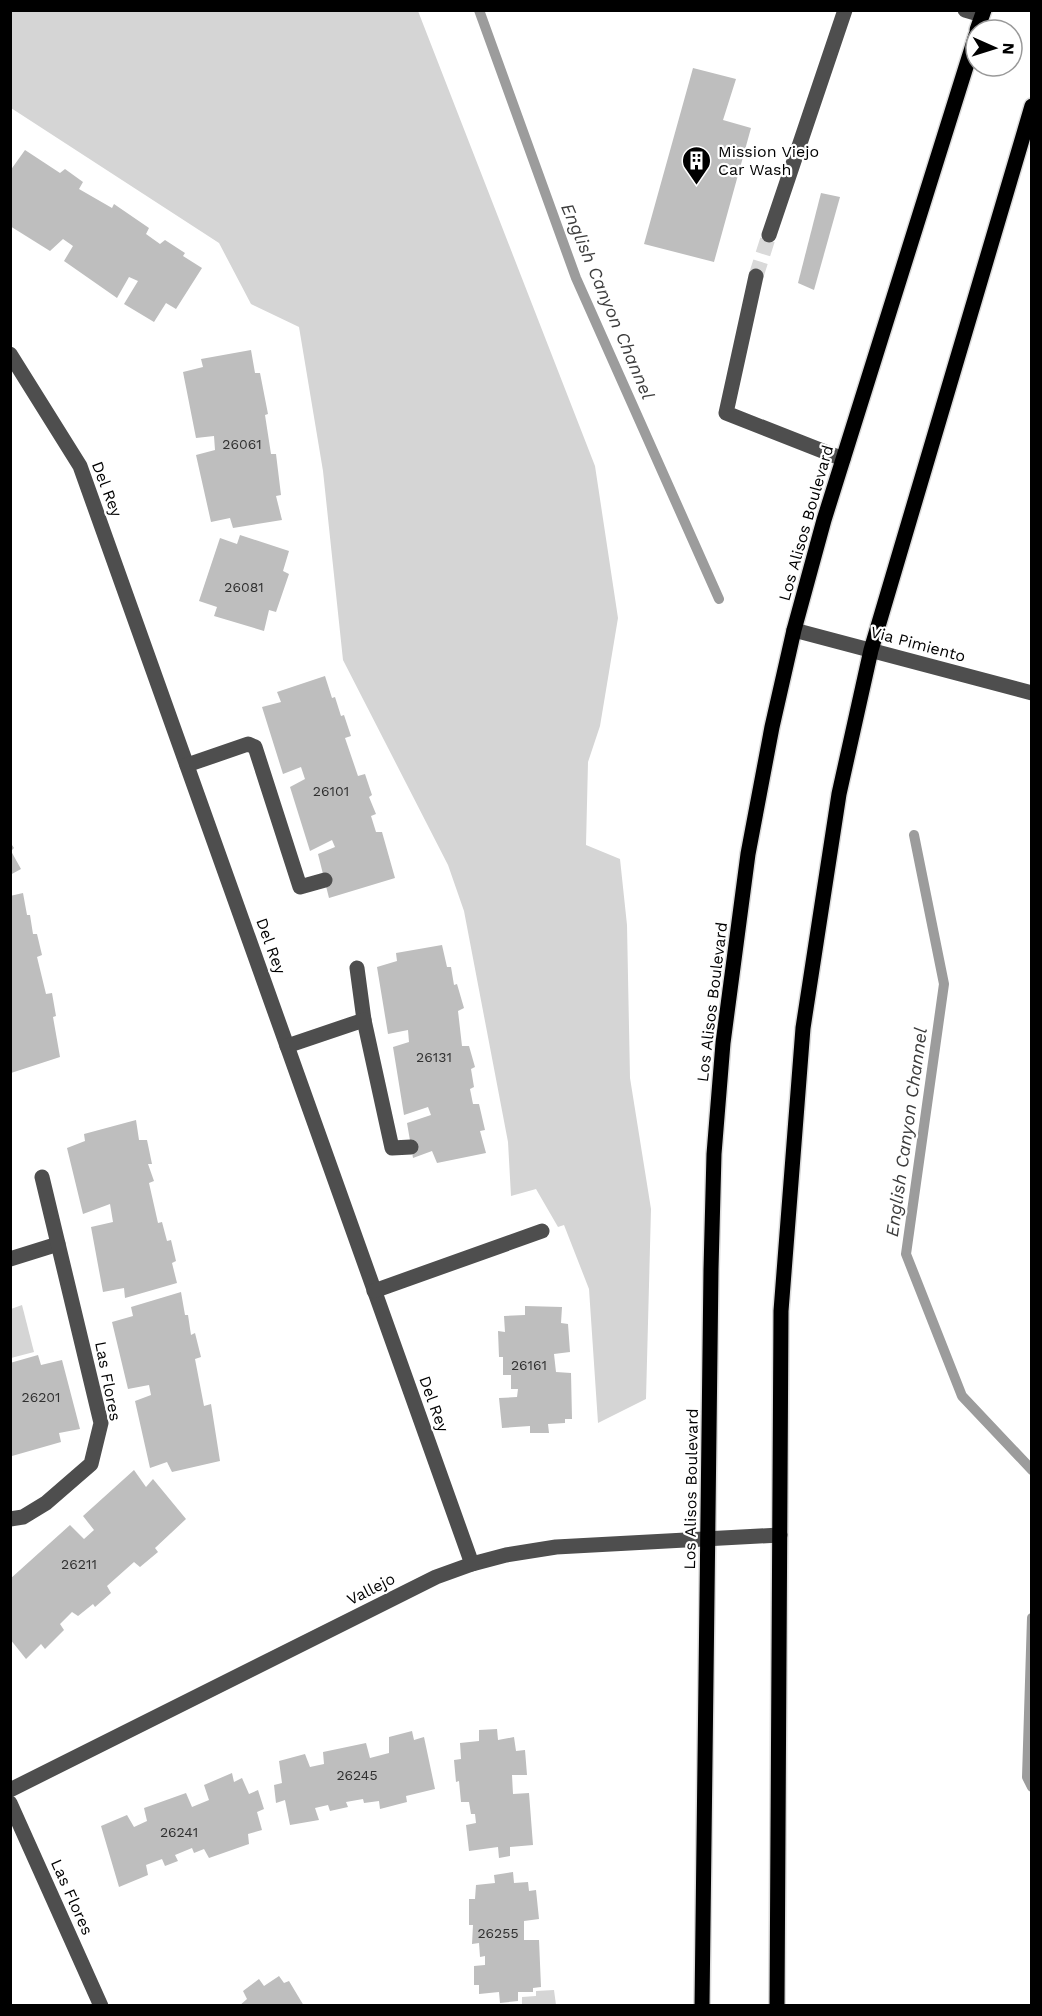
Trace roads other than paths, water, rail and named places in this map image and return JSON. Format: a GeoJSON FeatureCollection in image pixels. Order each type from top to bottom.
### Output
{"type":"FeatureCollection","features":[{"type":"Feature","properties":{"kind":"main road","name":"Los Alisos Boulevard"},"geometry":{"type":"LineString","coordinates":[[702,2006],[714,1154],[732,970],[748,854],[772,727],[794,630],[843,459],[964,72]]}},
{"type":"Feature","properties":{"kind":"main road"},"geometry":{"type":"LineString","coordinates":[[777,2006],[781,1311],[803,1028],[838,794],[871,650],[1032,106]]}},
{"type":"Feature","properties":{"kind":"street"},"geometry":{"type":"LineString","coordinates":[[769,235],[845,10]]}},
{"type":"Feature","properties":{"kind":"street"},"geometry":{"type":"LineString","coordinates":[[965,10],[979,18]]}},
{"type":"Feature","properties":{"kind":"street"},"geometry":{"type":"LineString","coordinates":[[756,276],[726,414],[843,459]]}},
{"type":"Feature","properties":{"kind":"street","name":"Del Rey"},"geometry":{"type":"LineString","coordinates":[[10,354],[80,466],[472,1564]]}},
{"type":"Feature","properties":{"kind":"street","name":"Via Pimiento"},"geometry":{"type":"LineString","coordinates":[[794,630],[1032,693]]}},
{"type":"Feature","properties":{"kind":"street"},"geometry":{"type":"LineString","coordinates":[[187,765],[248,744],[255,747],[300,887],[325,880]]}},
{"type":"Feature","properties":{"kind":"street"},"geometry":{"type":"LineString","coordinates":[[357,968],[364,1020],[392,1148],[411,1147]]}},
{"type":"Feature","properties":{"kind":"street"},"geometry":{"type":"LineString","coordinates":[[287,1046],[364,1020]]}},
{"type":"Feature","properties":{"kind":"street","name":"Las Flores"},"geometry":{"type":"LineString","coordinates":[[10,1519],[23,1517],[46,1503],[91,1464],[101,1423],[42,1176]]}},
{"type":"Feature","properties":{"kind":"street"},"geometry":{"type":"LineString","coordinates":[[374,1291],[542,1231]]}},
{"type":"Feature","properties":{"kind":"street"},"geometry":{"type":"LineString","coordinates":[[10,1259],[58,1244]]}},
{"type":"Feature","properties":{"kind":"street","name":"Vallejo"},"geometry":{"type":"LineString","coordinates":[[10,1790],[436,1577],[472,1564],[506,1555],[556,1547],[780,1535]]}},
{"type":"Feature","properties":{"kind":"street","name":"Las Flores"},"geometry":{"type":"LineString","coordinates":[[10,1803],[100,2006]]}},
{"type":"Feature","properties":{"kind":"waterway","name":"English Canyon Channel"},"geometry":{"type":"LineString","coordinates":[[479,10],[576,278],[719,599]]}},
{"type":"Feature","properties":{"kind":"waterway","name":"English Canyon Channel"},"geometry":{"type":"LineString","coordinates":[[914,835],[944,984],[906,1254],[962,1396],[1032,1470]]}},
{"type":"Feature","properties":{"kind":"waterway","name":"English Canyon Channel"},"geometry":{"type":"LineString","coordinates":[[1032,1618],[1027,1777],[1032,1787]]}},
{"type":"Feature","properties":{"kind":"tunnel"},"geometry":{"type":"LineString","coordinates":[[756,276],[769,235]]}},
{"type":"Feature","properties":{"kind":"place","name":"Mission Viejo Car Wash"},"geometry":{"type":"Point","coordinates":[697,186]}}]}
